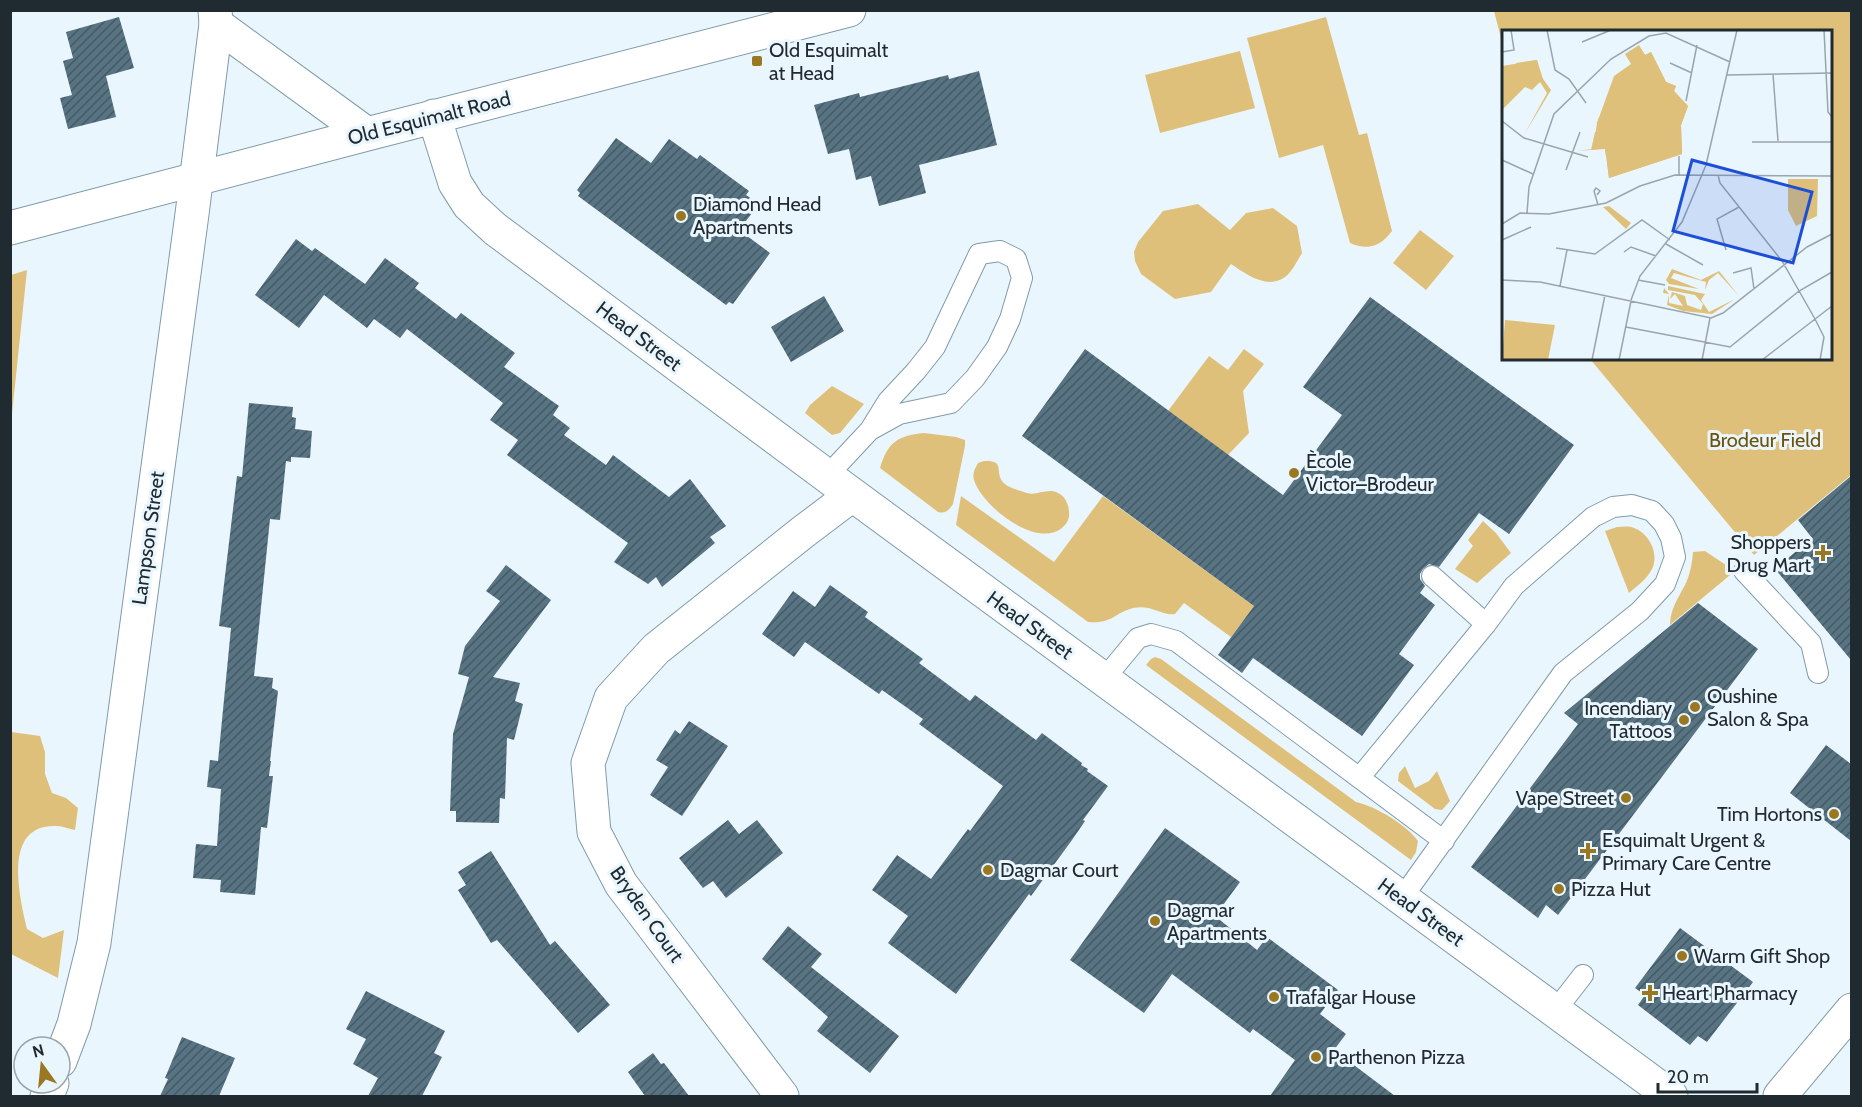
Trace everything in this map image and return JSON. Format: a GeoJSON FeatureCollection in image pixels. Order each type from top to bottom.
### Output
{"type":"FeatureCollection","features":[{"type":"Feature","properties":{"kind":"street","name":"Old Esquimalt Road"},"geometry":{"type":"LineString","coordinates":[[10,228],[849,10]]}},
{"type":"Feature","properties":{"kind":"street"},"geometry":{"type":"LineString","coordinates":[[216,17],[367,134]]}},
{"type":"Feature","properties":{"kind":"street","name":"Lampson Street"},"geometry":{"type":"LineString","coordinates":[[70,1035],[94,943],[216,17]]}},
{"type":"Feature","properties":{"kind":"street","name":"Head Street"},"geometry":{"type":"LineString","coordinates":[[434,116],[455,183],[469,205],[495,229],[840,486],[1671,1096]]}},
{"type":"Feature","properties":{"kind":"street","name":"Bryden Court"},"geometry":{"type":"LineString","coordinates":[[782,1096],[621,884],[594,832],[588,763],[611,698],[656,649],[794,539],[840,486]]}},
{"type":"Feature","properties":{"kind":"street"},"geometry":{"type":"LineString","coordinates":[[1780,1096],[1851,1010]]}},
{"type":"Feature","properties":{"kind":"lane"},"geometry":{"type":"LineString","coordinates":[[840,486],[870,430],[888,401],[935,347],[979,254],[1000,251],[1016,260],[1022,278],[1010,319],[997,347],[975,378],[951,403],[899,414],[870,430]]}},
{"type":"Feature","properties":{"kind":"lane"},"geometry":{"type":"LineString","coordinates":[[1360,777],[1486,624],[1514,586],[1593,517],[1613,507],[1632,505],[1652,512],[1664,524],[1671,538],[1675,557],[1665,584],[1640,611],[1563,673],[1402,898]]}},
{"type":"Feature","properties":{"kind":"lane"},"geometry":{"type":"LineString","coordinates":[[1744,571],[1811,643],[1818,673]]}},
{"type":"Feature","properties":{"kind":"lane"},"geometry":{"type":"LineString","coordinates":[[1432,576],[1486,624]]}},
{"type":"Feature","properties":{"kind":"lane"},"geometry":{"type":"LineString","coordinates":[[1104,680],[1138,638],[1151,634],[1176,641],[1444,841]]}},
{"type":"Feature","properties":{"kind":"lane"},"geometry":{"type":"LineString","coordinates":[[1556,1011],[1582,975]]}},
{"type":"Feature","properties":{"kind":"green space","name":"Brodeur Field"},"geometry":{"type":"Polygon","coordinates":[[[1494,11],[1851,11],[1851,475],[1754,555],[1591,360],[1832,360],[1832,30],[1502,30],[1502,42],[1494,11]]]}},
{"type":"Feature","properties":{"kind":"green space"},"geometry":{"type":"Polygon","coordinates":[[[1326,17],[1359,135],[1367,133],[1392,231],[1374,246],[1363,247],[1350,243],[1323,145],[1279,158],[1247,38],[1326,17]]]}},
{"type":"Feature","properties":{"kind":"green space"},"geometry":{"type":"Polygon","coordinates":[[[1240,51],[1255,108],[1160,133],[1145,75],[1240,51]]]}},
{"type":"Feature","properties":{"kind":"green space"},"geometry":{"type":"Polygon","coordinates":[[[1198,204],[1230,230],[1246,213],[1273,208],[1297,226],[1302,253],[1290,272],[1278,281],[1257,279],[1231,264],[1211,292],[1175,299],[1141,274],[1134,252],[1138,242],[1163,211],[1198,204]]]}},
{"type":"Feature","properties":{"kind":"green space"},"geometry":{"type":"Polygon","coordinates":[[[1420,230],[1454,256],[1426,290],[1393,263],[1420,230]]]}},
{"type":"Feature","properties":{"kind":"green space"},"geometry":{"type":"Polygon","coordinates":[[[27,270],[12,414],[11,414],[11,275],[27,270]]]}},
{"type":"Feature","properties":{"kind":"green space"},"geometry":{"type":"Polygon","coordinates":[[[1244,349],[1264,364],[1243,391],[1249,433],[1228,455],[1168,411],[1209,356],[1228,370],[1244,349]]]}},
{"type":"Feature","properties":{"kind":"green space"},"geometry":{"type":"Polygon","coordinates":[[[832,386],[864,404],[840,433],[832,435],[805,413],[810,405],[832,386]]]}},
{"type":"Feature","properties":{"kind":"green space"},"geometry":{"type":"Polygon","coordinates":[[[924,433],[965,440],[953,504],[945,512],[938,512],[880,468],[886,452],[895,442],[907,436],[924,433]]]}},
{"type":"Feature","properties":{"kind":"green space"},"geometry":{"type":"Polygon","coordinates":[[[984,461],[997,464],[1002,481],[1010,487],[1031,494],[1054,491],[1063,496],[1069,509],[1069,519],[1065,525],[1051,533],[1038,533],[1011,522],[987,501],[974,480],[978,463],[984,461]]]}},
{"type":"Feature","properties":{"kind":"green space"},"geometry":{"type":"Polygon","coordinates":[[[961,496],[1054,562],[1103,496],[1254,606],[1231,637],[1184,603],[1175,614],[1139,607],[1103,621],[1088,622],[956,525],[961,496]]]}},
{"type":"Feature","properties":{"kind":"green space"},"geometry":{"type":"Polygon","coordinates":[[[1483,521],[1496,533],[1511,553],[1477,583],[1455,569],[1473,546],[1468,540],[1483,521]]]}},
{"type":"Feature","properties":{"kind":"green space"},"geometry":{"type":"Polygon","coordinates":[[[1617,527],[1637,529],[1647,538],[1653,550],[1652,569],[1645,579],[1629,593],[1605,531],[1617,527]]]}},
{"type":"Feature","properties":{"kind":"green space"},"geometry":{"type":"Polygon","coordinates":[[[1705,551],[1735,571],[1670,625],[1673,609],[1688,577],[1693,552],[1705,551]]]}},
{"type":"Feature","properties":{"kind":"green space"},"geometry":{"type":"Polygon","coordinates":[[[1155,657],[1161,659],[1356,802],[1381,812],[1399,823],[1418,841],[1416,852],[1411,860],[1146,665],[1155,657]]]}},
{"type":"Feature","properties":{"kind":"green space"},"geometry":{"type":"Polygon","coordinates":[[[11,732],[40,736],[45,752],[45,774],[52,793],[66,798],[78,808],[75,830],[62,826],[40,828],[28,836],[21,849],[18,864],[18,881],[27,929],[43,938],[64,930],[58,978],[11,954],[11,732]]]}},
{"type":"Feature","properties":{"kind":"green space"},"geometry":{"type":"Polygon","coordinates":[[[1405,766],[1415,788],[1429,781],[1437,771],[1450,801],[1442,810],[1435,809],[1398,781],[1399,773],[1405,766]]]}},
{"type":"Feature","properties":{"kind":"building"},"geometry":{"type":"Polygon","coordinates":[[[119,17],[134,68],[106,76],[116,117],[68,129],[60,98],[72,95],[63,61],[73,58],[66,32],[119,17]]]}},
{"type":"Feature","properties":{"kind":"building"},"geometry":{"type":"Polygon","coordinates":[[[979,71],[997,145],[919,165],[926,193],[879,206],[871,176],[856,180],[849,149],[828,154],[814,105],[859,93],[860,97],[948,75],[949,79],[979,71]]]}},
{"type":"Feature","properties":{"kind":"building","name":"Diamond Head Apartments"},"geometry":{"type":"Polygon","coordinates":[[[616,138],[651,163],[669,139],[697,159],[700,155],[749,191],[746,195],[759,204],[739,230],[770,253],[733,304],[729,302],[726,305],[578,196],[580,193],[577,190],[616,138]]]}},
{"type":"Feature","properties":{"kind":"building"},"geometry":{"type":"Polygon","coordinates":[[[296,239],[312,251],[315,248],[365,284],[385,258],[419,283],[415,288],[456,319],[461,313],[515,353],[504,367],[559,406],[553,415],[570,428],[564,435],[606,465],[613,455],[669,497],[690,479],[726,526],[710,537],[715,543],[662,587],[656,577],[648,584],[614,562],[628,543],[507,455],[518,440],[490,420],[503,403],[407,329],[400,338],[374,319],[367,328],[324,295],[299,328],[255,295],[296,239]]]}},
{"type":"Feature","properties":{"kind":"building"},"geometry":{"type":"Polygon","coordinates":[[[824,296],[844,331],[791,362],[771,327],[824,296]]]}},
{"type":"Feature","properties":{"kind":"building"},"geometry":{"type":"Polygon","coordinates":[[[1370,297],[1574,445],[1509,534],[1479,513],[1439,567],[1429,564],[1423,569],[1420,579],[1425,586],[1420,593],[1435,605],[1399,654],[1414,665],[1362,736],[1253,658],[1242,673],[1218,655],[1254,606],[1022,436],[1085,349],[1283,495],[1342,415],[1303,387],[1370,297]]]}},
{"type":"Feature","properties":{"kind":"building"},"geometry":{"type":"Polygon","coordinates":[[[249,403],[293,407],[292,417],[296,418],[295,429],[312,431],[310,458],[291,457],[291,462],[286,461],[280,520],[270,519],[254,676],[273,678],[272,688],[278,691],[269,776],[273,776],[267,828],[261,827],[255,895],[220,892],[221,880],[193,878],[196,844],[217,846],[221,789],[207,787],[210,760],[218,761],[231,628],[219,626],[237,476],[242,477],[249,403]]]}},
{"type":"Feature","properties":{"kind":"building","name":"Shoppers Drug Mart"},"geometry":{"type":"Polygon","coordinates":[[[1851,476],[1851,660],[1775,569],[1812,538],[1798,520],[1851,476]]]}},
{"type":"Feature","properties":{"kind":"building"},"geometry":{"type":"Polygon","coordinates":[[[506,565],[551,600],[493,677],[520,683],[515,701],[523,704],[514,740],[507,738],[505,799],[500,798],[499,823],[456,822],[456,811],[450,811],[453,734],[469,677],[458,674],[465,646],[500,601],[486,591],[506,565]]]}},
{"type":"Feature","properties":{"kind":"building"},"geometry":{"type":"Polygon","coordinates":[[[830,585],[868,612],[865,617],[923,659],[919,663],[970,701],[975,695],[1036,740],[1042,733],[1108,786],[1083,820],[1085,821],[1072,840],[1031,896],[1029,894],[956,994],[888,943],[908,916],[872,890],[897,855],[931,879],[1003,786],[919,724],[923,719],[882,690],[879,694],[805,642],[794,657],[762,634],[793,591],[815,607],[830,585]]]}},
{"type":"Feature","properties":{"kind":"building"},"geometry":{"type":"Polygon","coordinates":[[[1698,603],[1758,649],[1558,915],[1546,905],[1538,918],[1471,867],[1578,724],[1564,713],[1698,603]]]}},
{"type":"Feature","properties":{"kind":"building"},"geometry":{"type":"Polygon","coordinates":[[[689,721],[728,746],[682,816],[650,795],[668,767],[656,760],[675,730],[680,734],[689,721]]]}},
{"type":"Feature","properties":{"kind":"building","name":"Tim Hortons"},"geometry":{"type":"Polygon","coordinates":[[[1826,745],[1851,764],[1851,841],[1790,793],[1826,745]]]}},
{"type":"Feature","properties":{"kind":"building"},"geometry":{"type":"Polygon","coordinates":[[[728,820],[739,834],[757,820],[783,853],[726,898],[713,881],[703,888],[679,858],[728,820]]]}},
{"type":"Feature","properties":{"kind":"building"},"geometry":{"type":"Polygon","coordinates":[[[1165,828],[1240,882],[1215,916],[1257,950],[1267,937],[1338,990],[1320,1014],[1346,1034],[1334,1050],[1395,1096],[1270,1096],[1295,1060],[1253,1029],[1250,1033],[1172,974],[1144,1013],[1070,960],[1165,828]]]}},
{"type":"Feature","properties":{"kind":"building"},"geometry":{"type":"Polygon","coordinates":[[[491,851],[550,945],[555,941],[610,1005],[578,1033],[497,940],[491,943],[458,890],[466,885],[458,872],[491,851]]]}},
{"type":"Feature","properties":{"kind":"building"},"geometry":{"type":"Polygon","coordinates":[[[788,926],[822,954],[811,967],[899,1036],[870,1073],[817,1031],[828,1017],[762,959],[788,926]]]}},
{"type":"Feature","properties":{"kind":"building"},"geometry":{"type":"Polygon","coordinates":[[[1680,928],[1753,982],[1707,1042],[1698,1036],[1690,1045],[1638,1005],[1645,995],[1635,988],[1680,928]]]}},
{"type":"Feature","properties":{"kind":"building"},"geometry":{"type":"Polygon","coordinates":[[[366,991],[445,1031],[434,1053],[442,1057],[422,1096],[368,1096],[378,1078],[353,1064],[366,1039],[346,1029],[366,991]]]}},
{"type":"Feature","properties":{"kind":"building"},"geometry":{"type":"Polygon","coordinates":[[[182,1037],[235,1058],[219,1096],[160,1096],[182,1037]]]}},
{"type":"Feature","properties":{"kind":"building"},"geometry":{"type":"Polygon","coordinates":[[[653,1053],[661,1064],[664,1063],[689,1096],[645,1096],[628,1072],[653,1053]]]}},
{"type":"Feature","properties":{"kind":"place","name":"Old Esquimalt at Head"},"geometry":{"type":"Point","coordinates":[757,61]}},
{"type":"Feature","properties":{"kind":"place","name":"Diamond Head Apartments"},"geometry":{"type":"Point","coordinates":[681,216]}},
{"type":"Feature","properties":{"kind":"place","name":"Ècole Victor–Brodeur"},"geometry":{"type":"Point","coordinates":[1294,473]}},
{"type":"Feature","properties":{"kind":"place","name":"Shoppers Drug Mart"},"geometry":{"type":"Point","coordinates":[1823,553]}},
{"type":"Feature","properties":{"kind":"place","name":"Oushine Salon & Spa"},"geometry":{"type":"Point","coordinates":[1695,707]}},
{"type":"Feature","properties":{"kind":"place","name":"Incendiary Tattoos"},"geometry":{"type":"Point","coordinates":[1684,720]}},
{"type":"Feature","properties":{"kind":"place","name":"Vape Street"},"geometry":{"type":"Point","coordinates":[1626,798]}},
{"type":"Feature","properties":{"kind":"place","name":"Tim Hortons"},"geometry":{"type":"Point","coordinates":[1834,814]}},
{"type":"Feature","properties":{"kind":"place","name":"Esquimalt Urgent & Primary Care Centre"},"geometry":{"type":"Point","coordinates":[1588,851]}},
{"type":"Feature","properties":{"kind":"place","name":"Dagmar Court"},"geometry":{"type":"Point","coordinates":[988,870]}},
{"type":"Feature","properties":{"kind":"place","name":"Pizza Hut"},"geometry":{"type":"Point","coordinates":[1559,889]}},
{"type":"Feature","properties":{"kind":"place","name":"Dagmar Apartments"},"geometry":{"type":"Point","coordinates":[1155,921]}},
{"type":"Feature","properties":{"kind":"place","name":"Warm Gift Shop"},"geometry":{"type":"Point","coordinates":[1682,956]}},
{"type":"Feature","properties":{"kind":"place","name":"Heart Pharmacy"},"geometry":{"type":"Point","coordinates":[1650,993]}},
{"type":"Feature","properties":{"kind":"place","name":"Trafalgar House"},"geometry":{"type":"Point","coordinates":[1274,997]}},
{"type":"Feature","properties":{"kind":"place","name":"Parthenon Pizza"},"geometry":{"type":"Point","coordinates":[1316,1057]}}]}
